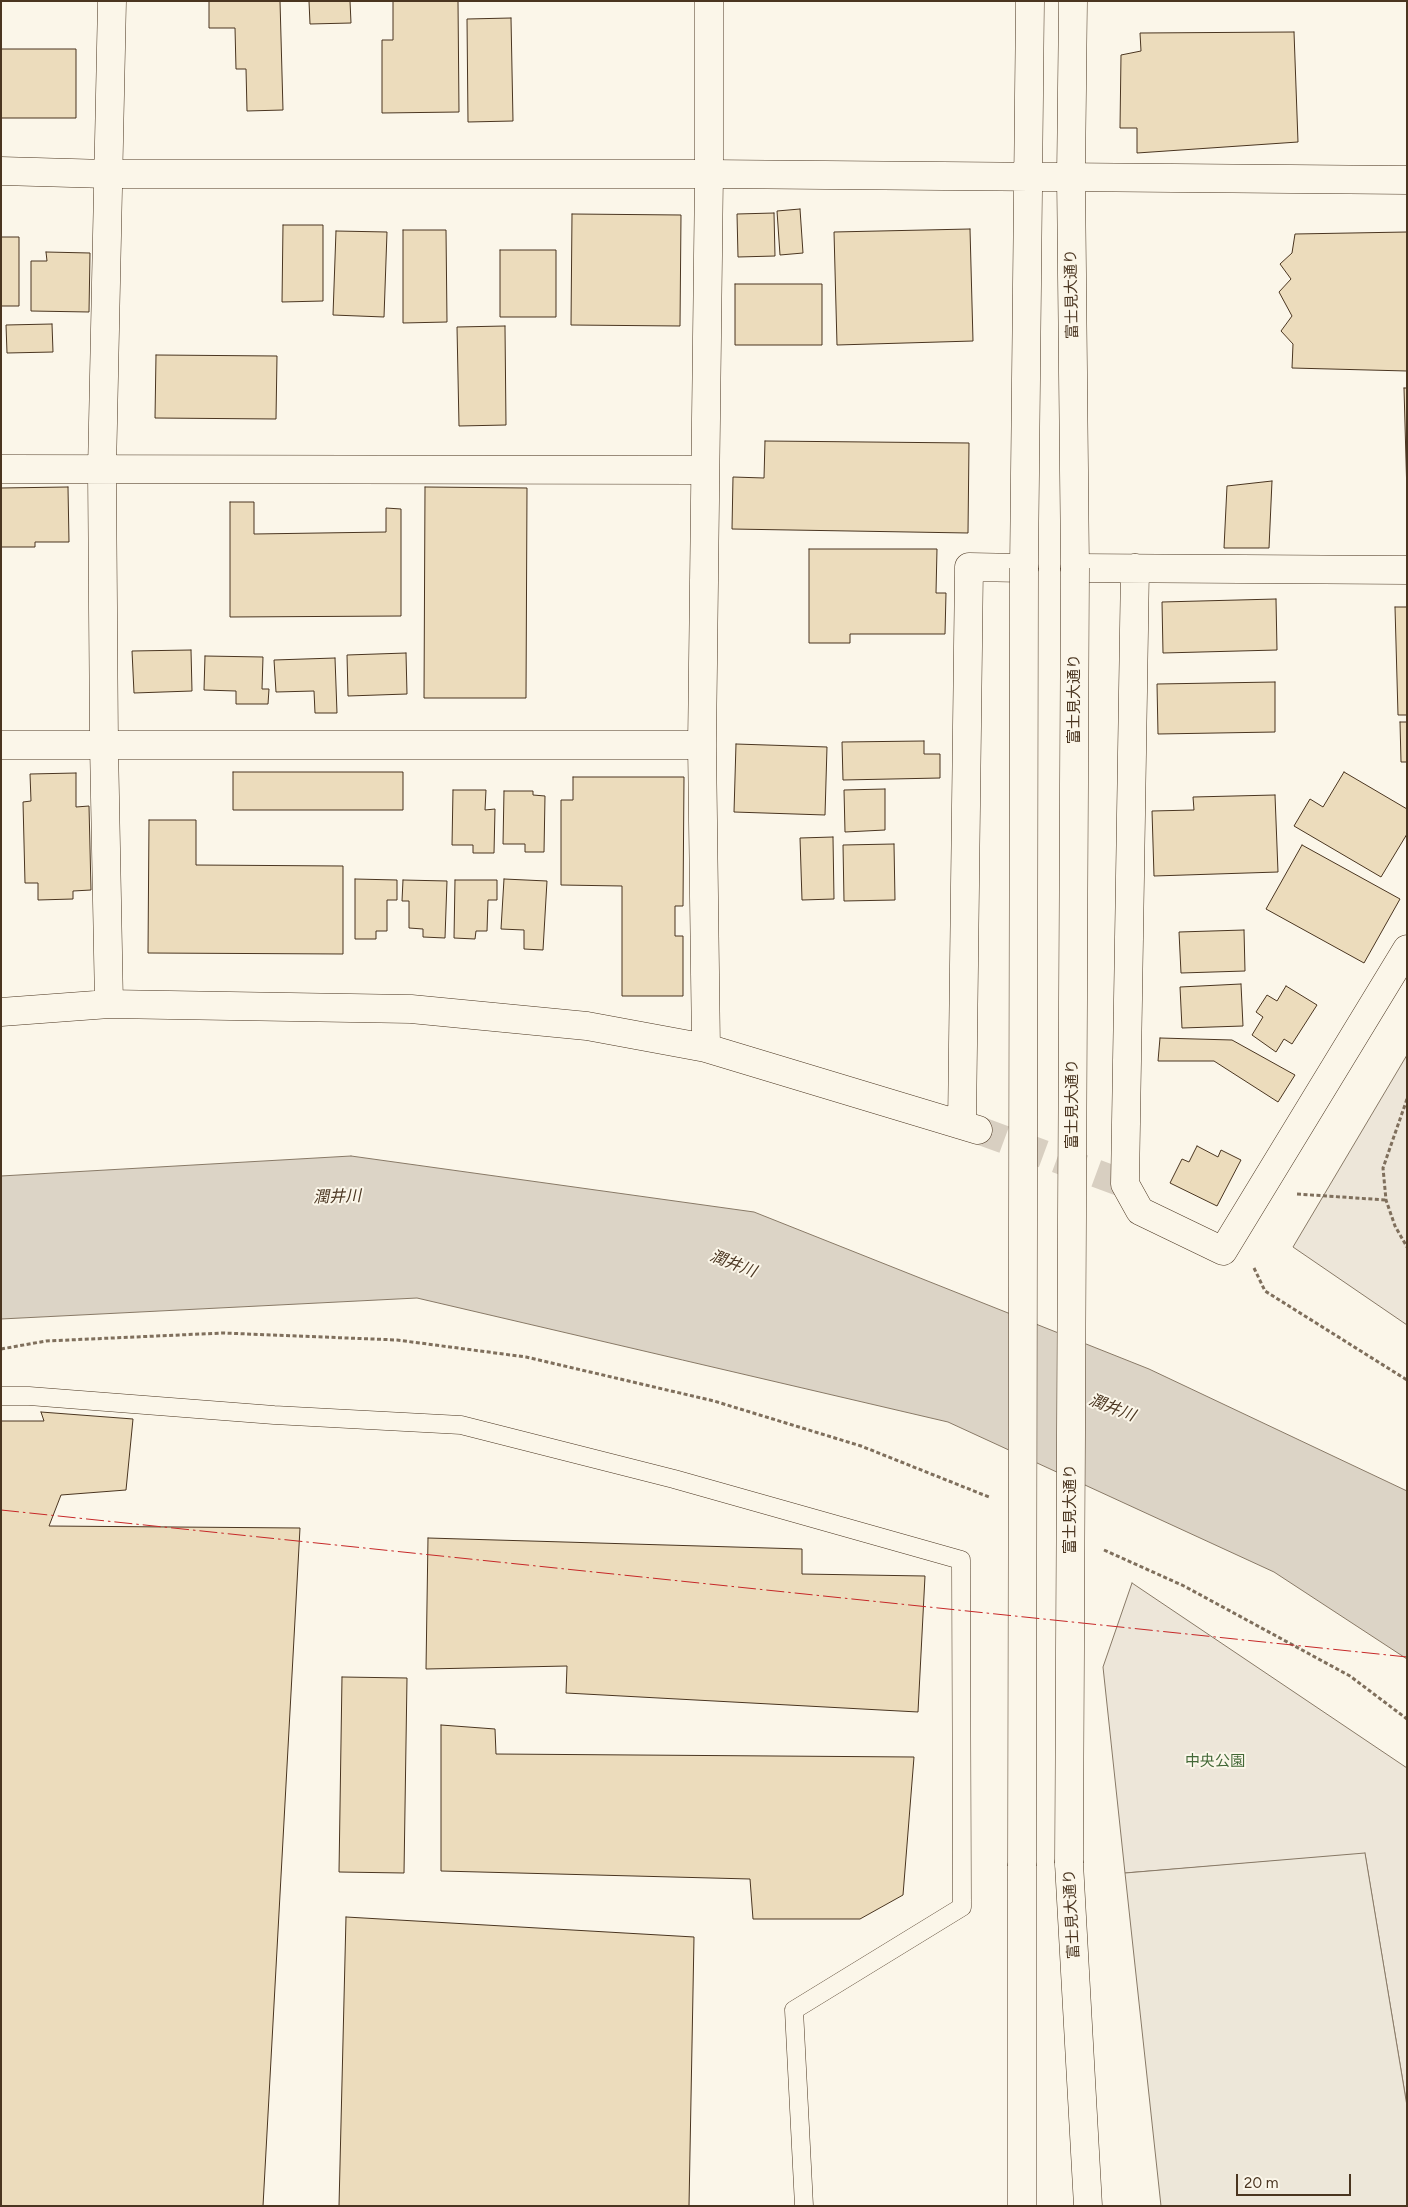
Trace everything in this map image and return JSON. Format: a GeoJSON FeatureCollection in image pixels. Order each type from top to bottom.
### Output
{"type":"FeatureCollection","features":[{"type":"Feature","properties":{"kind":"street"},"geometry":{"type":"LineString","coordinates":[[109,1004],[104,745],[102,470],[112,1]]}},
{"type":"Feature","properties":{"kind":"street"},"geometry":{"type":"LineString","coordinates":[[706,1048],[702,745],[709,174],[709,1]]}},
{"type":"Feature","properties":{"kind":"street"},"geometry":{"type":"LineString","coordinates":[[1022,2206],[1024,568],[1030,1]]}},
{"type":"Feature","properties":{"kind":"street","name":"富士見大通り"},"geometry":{"type":"LineString","coordinates":[[1072,1],[1071,176],[1076,568],[1069,1863],[1088,2206]]}},
{"type":"Feature","properties":{"kind":"street"},"geometry":{"type":"LineString","coordinates":[[1,171],[107,174],[709,174],[1407,180]]}},
{"type":"Feature","properties":{"kind":"street"},"geometry":{"type":"LineString","coordinates":[[1,469],[704,470]]}},
{"type":"Feature","properties":{"kind":"street"},"geometry":{"type":"LineString","coordinates":[[1,1012],[109,1004],[411,1008],[587,1026],[706,1048],[970,1127],[969,567],[1024,568]]}},
{"type":"Feature","properties":{"kind":"street"},"geometry":{"type":"LineString","coordinates":[[1076,568],[1407,570]]}},
{"type":"Feature","properties":{"kind":"street"},"geometry":{"type":"LineString","coordinates":[[1135,568],[1125,1184],[1140,1210],[1223,1251],[1407,949]]}},
{"type":"Feature","properties":{"kind":"street"},"geometry":{"type":"LineString","coordinates":[[1,745],[702,745]]}},
{"type":"Feature","properties":{"kind":"lane"},"geometry":{"type":"LineString","coordinates":[[1,1396],[30,1396],[274,1415],[462,1425],[674,1479],[961,1560],[962,1907],[794,2010],[804,2206]]}},
{"type":"Feature","properties":{"kind":"path"},"geometry":{"type":"LineString","coordinates":[[1407,1099],[1383,1168],[1386,1200],[1395,1226],[1407,1247]]}},
{"type":"Feature","properties":{"kind":"path"},"geometry":{"type":"LineString","coordinates":[[1261,1191],[1386,1200]]}},
{"type":"Feature","properties":{"kind":"path"},"geometry":{"type":"LineString","coordinates":[[1253,1265],[1265,1291],[1407,1380]]}},
{"type":"Feature","properties":{"kind":"path"},"geometry":{"type":"LineString","coordinates":[[1,1349],[46,1341],[223,1333],[397,1340],[526,1357],[714,1401],[861,1446],[998,1501]]}},
{"type":"Feature","properties":{"kind":"path"},"geometry":{"type":"LineString","coordinates":[[1095,1546],[1184,1586],[1350,1676],[1407,1720]]}},
{"type":"Feature","properties":{"kind":"green space"},"geometry":{"type":"Polygon","coordinates":[[[1407,1055],[1407,1325],[1293,1247],[1407,1055]]]}},
{"type":"Feature","properties":{"kind":"green space","name":"中央公園"},"geometry":{"type":"Polygon","coordinates":[[[1132,1583],[1407,1768],[1407,2106],[1365,1854],[1125,1873],[1103,1667],[1132,1583]]]}},
{"type":"Feature","properties":{"kind":"shaded area"},"geometry":{"type":"Polygon","coordinates":[[[1365,1853],[1407,2106],[1407,2206],[1161,2206],[1125,1873],[1365,1853]]]}},
{"type":"Feature","properties":{"kind":"water","name":"潤井川"},"geometry":{"type":"Polygon","coordinates":[[[351,1156],[754,1212],[1149,1369],[1407,1491],[1407,1659],[1274,1572],[948,1422],[417,1298],[1,1319],[1,1176],[351,1156]]]}},
{"type":"Feature","properties":{"kind":"building"},"geometry":{"type":"Polygon","coordinates":[[[209,1],[280,1],[283,110],[247,111],[246,69],[236,69],[235,28],[209,28],[209,1]]]}},
{"type":"Feature","properties":{"kind":"building"},"geometry":{"type":"Polygon","coordinates":[[[309,1],[350,1],[351,23],[310,24],[309,1]]]}},
{"type":"Feature","properties":{"kind":"building"},"geometry":{"type":"Polygon","coordinates":[[[393,1],[458,1],[459,112],[382,113],[382,40],[393,40],[393,1]]]}},
{"type":"Feature","properties":{"kind":"building"},"geometry":{"type":"Polygon","coordinates":[[[511,18],[513,121],[468,122],[467,19],[511,18]]]}},
{"type":"Feature","properties":{"kind":"building"},"geometry":{"type":"Polygon","coordinates":[[[1294,32],[1298,142],[1137,153],[1137,128],[1120,128],[1121,55],[1141,51],[1140,33],[1294,32]]]}},
{"type":"Feature","properties":{"kind":"building"},"geometry":{"type":"Polygon","coordinates":[[[1,49],[76,49],[76,118],[1,118],[1,49]]]}},
{"type":"Feature","properties":{"kind":"building"},"geometry":{"type":"Polygon","coordinates":[[[800,209],[803,253],[780,255],[777,211],[800,209]]]}},
{"type":"Feature","properties":{"kind":"building"},"geometry":{"type":"Polygon","coordinates":[[[774,213],[775,256],[738,257],[737,214],[774,213]]]}},
{"type":"Feature","properties":{"kind":"building"},"geometry":{"type":"Polygon","coordinates":[[[572,214],[681,215],[680,326],[571,325],[572,214]]]}},
{"type":"Feature","properties":{"kind":"building"},"geometry":{"type":"Polygon","coordinates":[[[283,225],[323,225],[323,301],[282,302],[283,225]]]}},
{"type":"Feature","properties":{"kind":"building"},"geometry":{"type":"Polygon","coordinates":[[[970,229],[973,341],[837,345],[834,232],[970,229]]]}},
{"type":"Feature","properties":{"kind":"building"},"geometry":{"type":"Polygon","coordinates":[[[403,230],[446,230],[447,322],[403,323],[403,230]]]}},
{"type":"Feature","properties":{"kind":"building"},"geometry":{"type":"Polygon","coordinates":[[[336,231],[387,232],[384,317],[333,315],[336,231]]]}},
{"type":"Feature","properties":{"kind":"building"},"geometry":{"type":"Polygon","coordinates":[[[1407,232],[1407,371],[1292,368],[1293,344],[1281,331],[1292,316],[1279,292],[1291,279],[1280,264],[1292,253],[1295,234],[1407,232]]]}},
{"type":"Feature","properties":{"kind":"building"},"geometry":{"type":"Polygon","coordinates":[[[1,237],[19,237],[19,306],[1,306],[1,237]]]}},
{"type":"Feature","properties":{"kind":"building"},"geometry":{"type":"Polygon","coordinates":[[[500,250],[556,250],[556,317],[500,317],[500,250]]]}},
{"type":"Feature","properties":{"kind":"building"},"geometry":{"type":"Polygon","coordinates":[[[46,252],[90,253],[89,312],[31,311],[31,261],[47,261],[46,252]]]}},
{"type":"Feature","properties":{"kind":"building"},"geometry":{"type":"Polygon","coordinates":[[[735,284],[822,284],[822,345],[735,345],[735,284]]]}},
{"type":"Feature","properties":{"kind":"building"},"geometry":{"type":"Polygon","coordinates":[[[52,324],[53,352],[7,353],[6,325],[52,324]]]}},
{"type":"Feature","properties":{"kind":"building"},"geometry":{"type":"Polygon","coordinates":[[[505,326],[506,425],[459,426],[457,327],[505,326]]]}},
{"type":"Feature","properties":{"kind":"building"},"geometry":{"type":"Polygon","coordinates":[[[156,355],[277,356],[276,419],[155,418],[156,355]]]}},
{"type":"Feature","properties":{"kind":"building"},"geometry":{"type":"Polygon","coordinates":[[[1404,388],[1407,388],[1407,496],[1404,388]]]}},
{"type":"Feature","properties":{"kind":"building"},"geometry":{"type":"Polygon","coordinates":[[[765,441],[969,443],[968,533],[732,529],[733,477],[764,478],[765,441]]]}},
{"type":"Feature","properties":{"kind":"building"},"geometry":{"type":"Polygon","coordinates":[[[1272,481],[1269,548],[1224,548],[1227,486],[1272,481]]]}},
{"type":"Feature","properties":{"kind":"building"},"geometry":{"type":"Polygon","coordinates":[[[68,487],[69,542],[35,542],[35,547],[1,547],[1,488],[68,487]]]}},
{"type":"Feature","properties":{"kind":"building"},"geometry":{"type":"Polygon","coordinates":[[[425,487],[527,488],[526,698],[424,698],[425,487]]]}},
{"type":"Feature","properties":{"kind":"building"},"geometry":{"type":"Polygon","coordinates":[[[230,502],[254,502],[254,534],[386,532],[386,508],[401,509],[401,616],[230,617],[230,502]]]}},
{"type":"Feature","properties":{"kind":"building"},"geometry":{"type":"Polygon","coordinates":[[[809,549],[937,549],[936,593],[946,593],[945,634],[850,634],[850,643],[809,643],[809,549]]]}},
{"type":"Feature","properties":{"kind":"building"},"geometry":{"type":"Polygon","coordinates":[[[1276,599],[1277,650],[1163,653],[1162,602],[1276,599]]]}},
{"type":"Feature","properties":{"kind":"building"},"geometry":{"type":"Polygon","coordinates":[[[1395,607],[1407,607],[1407,715],[1398,715],[1395,607]]]}},
{"type":"Feature","properties":{"kind":"building"},"geometry":{"type":"Polygon","coordinates":[[[191,650],[192,691],[134,693],[132,651],[191,650]]]}},
{"type":"Feature","properties":{"kind":"building"},"geometry":{"type":"Polygon","coordinates":[[[406,653],[407,694],[348,696],[347,655],[406,653]]]}},
{"type":"Feature","properties":{"kind":"building"},"geometry":{"type":"Polygon","coordinates":[[[205,656],[263,657],[262,689],[269,689],[268,704],[236,704],[236,691],[204,690],[205,656]]]}},
{"type":"Feature","properties":{"kind":"building"},"geometry":{"type":"Polygon","coordinates":[[[335,658],[337,713],[315,713],[314,691],[276,692],[274,660],[335,658]]]}},
{"type":"Feature","properties":{"kind":"building"},"geometry":{"type":"Polygon","coordinates":[[[1275,682],[1275,732],[1158,734],[1157,684],[1275,682]]]}},
{"type":"Feature","properties":{"kind":"building"},"geometry":{"type":"Polygon","coordinates":[[[1400,722],[1407,722],[1407,762],[1401,762],[1400,722]]]}},
{"type":"Feature","properties":{"kind":"building"},"geometry":{"type":"Polygon","coordinates":[[[924,741],[924,754],[940,754],[940,778],[843,780],[842,742],[924,741]]]}},
{"type":"Feature","properties":{"kind":"building"},"geometry":{"type":"Polygon","coordinates":[[[736,744],[827,747],[825,815],[734,812],[736,744]]]}},
{"type":"Feature","properties":{"kind":"building"},"geometry":{"type":"Polygon","coordinates":[[[233,772],[403,772],[403,810],[233,810],[233,772]]]}},
{"type":"Feature","properties":{"kind":"building"},"geometry":{"type":"Polygon","coordinates":[[[1344,772],[1407,809],[1407,834],[1381,877],[1294,826],[1310,799],[1323,807],[1344,772]]]}},
{"type":"Feature","properties":{"kind":"building"},"geometry":{"type":"Polygon","coordinates":[[[76,773],[76,807],[89,806],[91,890],[73,891],[73,899],[38,900],[38,883],[25,883],[23,802],[31,801],[30,774],[76,773]]]}},
{"type":"Feature","properties":{"kind":"building"},"geometry":{"type":"Polygon","coordinates":[[[573,777],[684,777],[683,906],[675,906],[675,936],[683,936],[683,996],[622,996],[622,886],[561,885],[561,800],[573,800],[573,777]]]}},
{"type":"Feature","properties":{"kind":"building"},"geometry":{"type":"Polygon","coordinates":[[[885,789],[885,830],[845,832],[844,790],[885,789]]]}},
{"type":"Feature","properties":{"kind":"building"},"geometry":{"type":"Polygon","coordinates":[[[453,790],[486,790],[485,810],[495,809],[494,853],[473,853],[473,845],[452,845],[453,790]]]}},
{"type":"Feature","properties":{"kind":"building"},"geometry":{"type":"Polygon","coordinates":[[[504,791],[533,791],[533,795],[545,796],[544,852],[525,852],[525,844],[503,844],[504,791]]]}},
{"type":"Feature","properties":{"kind":"building"},"geometry":{"type":"Polygon","coordinates":[[[1275,795],[1278,872],[1154,876],[1152,811],[1194,810],[1193,797],[1275,795]]]}},
{"type":"Feature","properties":{"kind":"building"},"geometry":{"type":"Polygon","coordinates":[[[149,820],[196,820],[196,865],[343,866],[343,954],[148,953],[149,820]]]}},
{"type":"Feature","properties":{"kind":"building"},"geometry":{"type":"Polygon","coordinates":[[[833,837],[834,899],[802,900],[800,838],[833,837]]]}},
{"type":"Feature","properties":{"kind":"building"},"geometry":{"type":"Polygon","coordinates":[[[894,844],[895,900],[844,901],[843,845],[894,844]]]}},
{"type":"Feature","properties":{"kind":"building"},"geometry":{"type":"Polygon","coordinates":[[[1302,845],[1400,899],[1364,963],[1266,909],[1302,845]]]}},
{"type":"Feature","properties":{"kind":"building"},"geometry":{"type":"Polygon","coordinates":[[[355,879],[397,880],[397,900],[387,900],[387,931],[376,931],[376,939],[355,939],[355,879]]]}},
{"type":"Feature","properties":{"kind":"building"},"geometry":{"type":"Polygon","coordinates":[[[504,879],[547,881],[543,950],[524,949],[524,930],[501,929],[504,879]]]}},
{"type":"Feature","properties":{"kind":"building"},"geometry":{"type":"Polygon","coordinates":[[[403,880],[447,881],[445,938],[423,937],[423,929],[409,928],[409,901],[402,901],[403,880]]]}},
{"type":"Feature","properties":{"kind":"building"},"geometry":{"type":"Polygon","coordinates":[[[455,880],[497,880],[497,900],[488,900],[487,931],[476,931],[475,939],[454,938],[455,880]]]}},
{"type":"Feature","properties":{"kind":"building"},"geometry":{"type":"Polygon","coordinates":[[[1244,930],[1245,971],[1181,973],[1179,932],[1244,930]]]}},
{"type":"Feature","properties":{"kind":"building"},"geometry":{"type":"Polygon","coordinates":[[[1241,984],[1243,1026],[1182,1028],[1180,987],[1241,984]]]}},
{"type":"Feature","properties":{"kind":"building"},"geometry":{"type":"Polygon","coordinates":[[[1286,986],[1317,1005],[1292,1044],[1284,1039],[1276,1052],[1252,1035],[1263,1017],[1256,1012],[1267,995],[1277,1001],[1286,986]]]}},
{"type":"Feature","properties":{"kind":"building"},"geometry":{"type":"Polygon","coordinates":[[[1160,1038],[1232,1040],[1295,1075],[1278,1102],[1214,1061],[1158,1061],[1160,1038]]]}},
{"type":"Feature","properties":{"kind":"building"},"geometry":{"type":"Polygon","coordinates":[[[1197,1146],[1218,1157],[1221,1150],[1241,1160],[1217,1206],[1170,1183],[1182,1159],[1189,1162],[1197,1146]]]}},
{"type":"Feature","properties":{"kind":"building"},"geometry":{"type":"Polygon","coordinates":[[[41,1412],[133,1419],[126,1490],[61,1495],[49,1526],[300,1528],[263,2206],[1,2206],[1,1421],[44,1421],[41,1412]]]}},
{"type":"Feature","properties":{"kind":"building"},"geometry":{"type":"Polygon","coordinates":[[[428,1538],[802,1549],[802,1574],[925,1576],[918,1712],[566,1693],[567,1666],[426,1669],[428,1538]]]}},
{"type":"Feature","properties":{"kind":"building"},"geometry":{"type":"Polygon","coordinates":[[[342,1677],[407,1678],[404,1873],[339,1872],[342,1677]]]}},
{"type":"Feature","properties":{"kind":"building"},"geometry":{"type":"Polygon","coordinates":[[[441,1725],[495,1729],[496,1754],[914,1757],[903,1895],[860,1919],[753,1919],[750,1879],[441,1871],[441,1725]]]}},
{"type":"Feature","properties":{"kind":"building"},"geometry":{"type":"Polygon","coordinates":[[[346,1917],[694,1937],[689,2206],[339,2206],[346,1917]]]}},
{"type":"Feature","properties":{"kind":"tunnel"},"geometry":{"type":"LineString","coordinates":[[978,1130],[1125,1184]]}},
{"type":"Feature","properties":{"kind":"power"},"geometry":{"type":"LineString","coordinates":[[1,1510],[1407,1657]]}}]}
